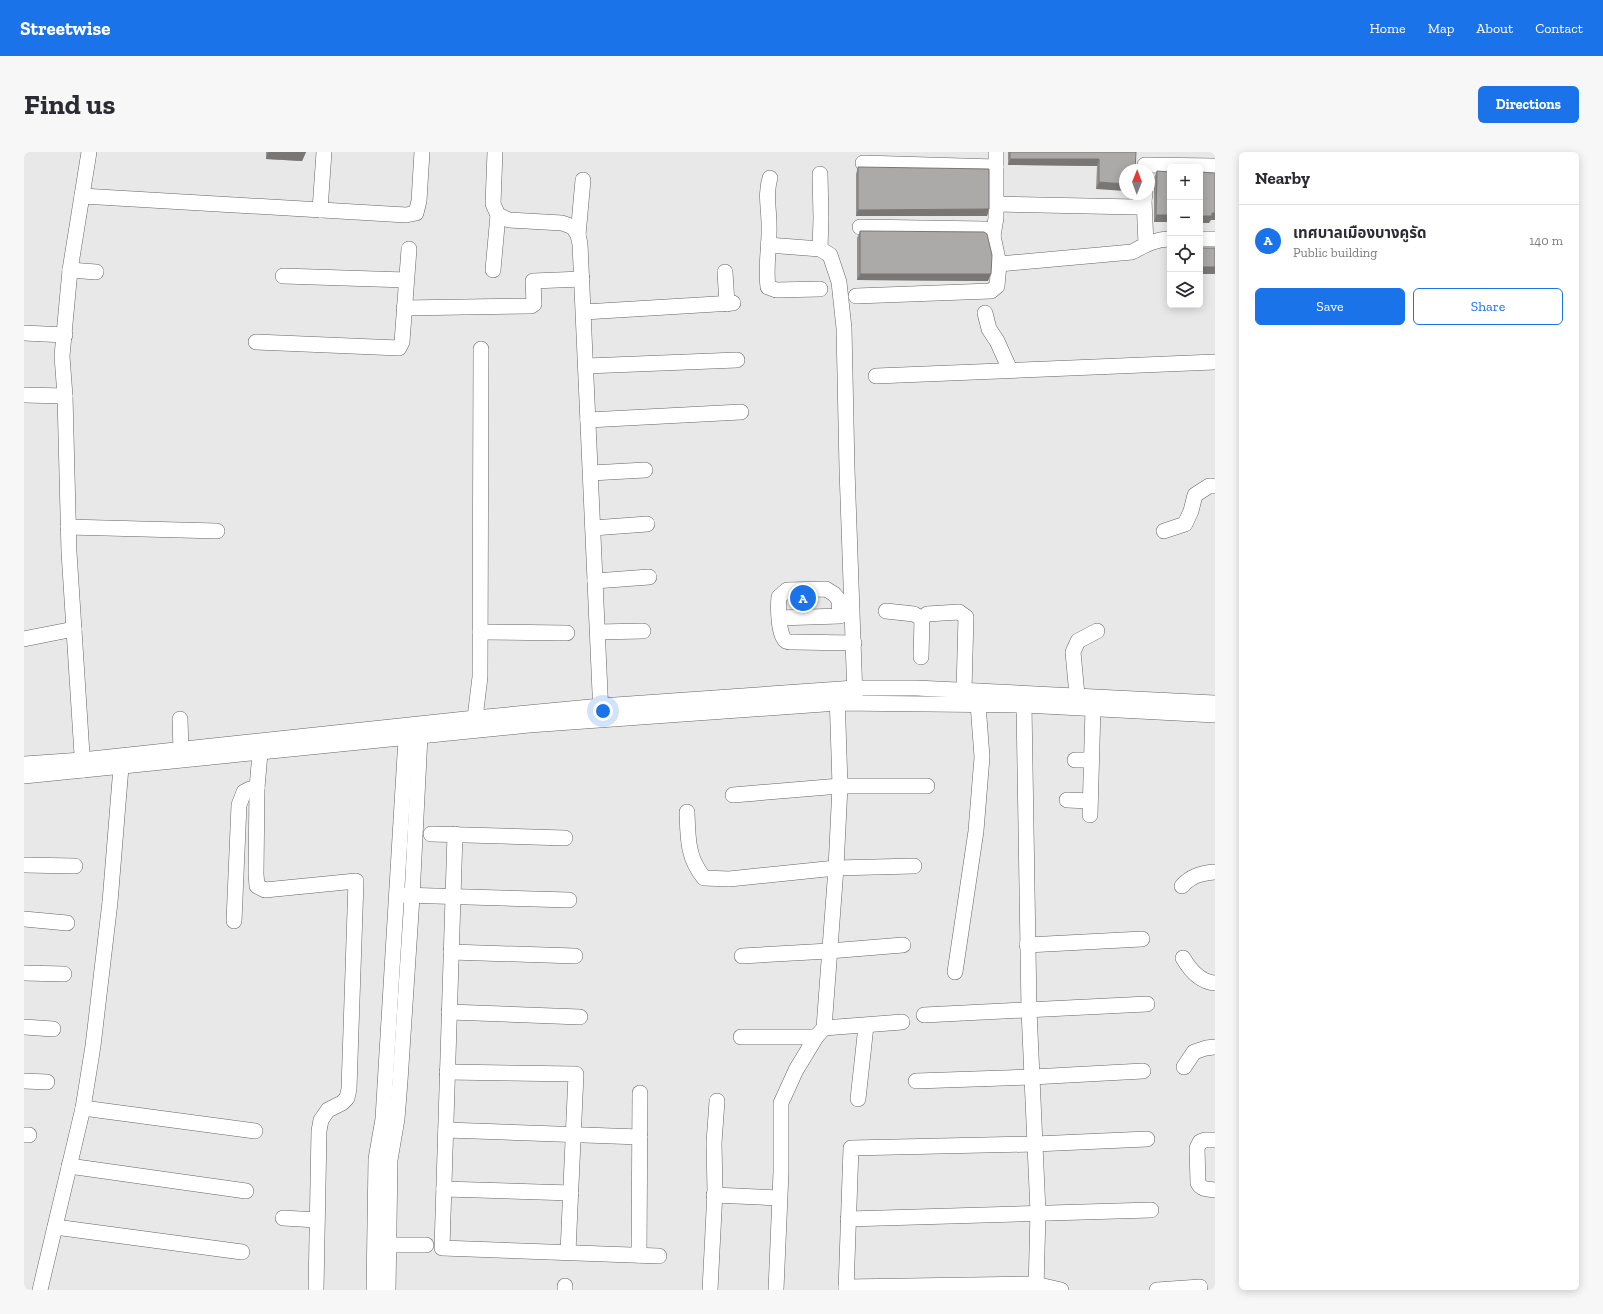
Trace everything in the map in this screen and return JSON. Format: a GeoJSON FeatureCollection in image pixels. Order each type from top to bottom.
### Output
{"type":"FeatureCollection","features":[{"type":"Feature","properties":{"kind":"street"},"geometry":{"type":"LineString","coordinates":[[82,766],[68,527],[65,396],[62,356],[70,270],[89,152]]}},
{"type":"Feature","properties":{"kind":"street"},"geometry":{"type":"LineString","coordinates":[[320,210],[324,152]]}},
{"type":"Feature","properties":{"kind":"street"},"geometry":{"type":"LineString","coordinates":[[82,196],[406,215],[416,213],[419,201],[422,152]]}},
{"type":"Feature","properties":{"kind":"street"},"geometry":{"type":"LineString","coordinates":[[493,270],[498,215],[493,204],[495,152]]}},
{"type":"Feature","properties":{"kind":"street"},"geometry":{"type":"LineString","coordinates":[[856,296],[991,291],[997,286],[999,264],[993,236],[996,218],[996,152]]}},
{"type":"Feature","properties":{"kind":"street"},"geometry":{"type":"LineString","coordinates":[[1145,162],[1215,166]]}},
{"type":"Feature","properties":{"kind":"street"},"geometry":{"type":"LineString","coordinates":[[864,163],[996,167]]}},
{"type":"Feature","properties":{"kind":"street"},"geometry":{"type":"LineString","coordinates":[[820,174],[820,249]]}},
{"type":"Feature","properties":{"kind":"street"},"geometry":{"type":"LineString","coordinates":[[770,178],[767,188],[770,225],[766,276],[768,287],[776,290],[820,289]]}},
{"type":"Feature","properties":{"kind":"street"},"geometry":{"type":"LineString","coordinates":[[583,180],[578,235],[580,244],[584,312],[601,713]]}},
{"type":"Feature","properties":{"kind":"street"},"geometry":{"type":"LineString","coordinates":[[996,204],[1136,207],[1142,200]]}},
{"type":"Feature","properties":{"kind":"street"},"geometry":{"type":"LineString","coordinates":[[1144,200],[1146,244]]}},
{"type":"Feature","properties":{"kind":"street"},"geometry":{"type":"LineString","coordinates":[[498,215],[509,220],[562,223],[573,227],[578,235]]}},
{"type":"Feature","properties":{"kind":"street"},"geometry":{"type":"LineString","coordinates":[[860,227],[985,229],[993,236]]}},
{"type":"Feature","properties":{"kind":"street"},"geometry":{"type":"LineString","coordinates":[[999,264],[1132,252],[1146,244],[1161,239],[1167,239]]}},
{"type":"Feature","properties":{"kind":"street"},"geometry":{"type":"LineString","coordinates":[[1203,239],[1215,239]]}},
{"type":"Feature","properties":{"kind":"street"},"geometry":{"type":"LineString","coordinates":[[768,245],[820,249],[830,255],[839,282],[843,320],[847,469],[846,615]]}},
{"type":"Feature","properties":{"kind":"street"},"geometry":{"type":"LineString","coordinates":[[256,342],[399,348],[402,342],[409,249]]}},
{"type":"Feature","properties":{"kind":"street"},"geometry":{"type":"LineString","coordinates":[[70,270],[96,272]]}},
{"type":"Feature","properties":{"kind":"street"},"geometry":{"type":"LineString","coordinates":[[584,312],[730,303],[725,272]]}},
{"type":"Feature","properties":{"kind":"street"},"geometry":{"type":"LineString","coordinates":[[283,276],[406,280]]}},
{"type":"Feature","properties":{"kind":"street"},"geometry":{"type":"LineString","coordinates":[[404,308],[531,306],[534,304],[533,281],[582,279]]}},
{"type":"Feature","properties":{"kind":"street"},"geometry":{"type":"LineString","coordinates":[[985,313],[989,329],[997,341],[1010,370]]}},
{"type":"Feature","properties":{"kind":"street"},"geometry":{"type":"LineString","coordinates":[[24,333],[65,335]]}},
{"type":"Feature","properties":{"kind":"street"},"geometry":{"type":"LineString","coordinates":[[475,718],[480,677],[481,349]]}},
{"type":"Feature","properties":{"kind":"street"},"geometry":{"type":"LineString","coordinates":[[586,366],[737,360]]}},
{"type":"Feature","properties":{"kind":"street"},"geometry":{"type":"LineString","coordinates":[[876,376],[1215,362]]}},
{"type":"Feature","properties":{"kind":"street"},"geometry":{"type":"LineString","coordinates":[[24,395],[65,396]]}},
{"type":"Feature","properties":{"kind":"street"},"geometry":{"type":"LineString","coordinates":[[588,420],[741,412]]}},
{"type":"Feature","properties":{"kind":"street"},"geometry":{"type":"LineString","coordinates":[[591,473],[645,470]]}},
{"type":"Feature","properties":{"kind":"street"},"geometry":{"type":"LineString","coordinates":[[1164,531],[1185,524],[1191,511],[1195,495],[1209,486],[1215,486]]}},
{"type":"Feature","properties":{"kind":"street"},"geometry":{"type":"LineString","coordinates":[[593,528],[647,524]]}},
{"type":"Feature","properties":{"kind":"street"},"geometry":{"type":"LineString","coordinates":[[68,527],[217,531]]}},
{"type":"Feature","properties":{"kind":"street"},"geometry":{"type":"LineString","coordinates":[[595,581],[649,577]]}},
{"type":"Feature","properties":{"kind":"street"},"geometry":{"type":"LineString","coordinates":[[854,643],[793,642],[786,640],[783,637],[777,607],[779,597],[787,590],[826,590],[834,594],[839,600],[846,615],[854,643],[855,696]]}},
{"type":"Feature","properties":{"kind":"street"},"geometry":{"type":"LineString","coordinates":[[886,611],[914,614],[922,619]]}},
{"type":"Feature","properties":{"kind":"street"},"geometry":{"type":"LineString","coordinates":[[921,657],[922,619],[927,614],[959,612],[966,617],[964,690]]}},
{"type":"Feature","properties":{"kind":"street"},"geometry":{"type":"LineString","coordinates":[[779,618],[846,615]]}},
{"type":"Feature","properties":{"kind":"street"},"geometry":{"type":"LineString","coordinates":[[24,639],[74,629]]}},
{"type":"Feature","properties":{"kind":"street"},"geometry":{"type":"LineString","coordinates":[[598,632],[643,631]]}},
{"type":"Feature","properties":{"kind":"street"},"geometry":{"type":"LineString","coordinates":[[1077,695],[1073,652],[1078,642],[1097,631]]}},
{"type":"Feature","properties":{"kind":"street"},"geometry":{"type":"LineString","coordinates":[[480,632],[567,633]]}},
{"type":"Feature","properties":{"kind":"street"},"geometry":{"type":"LineString","coordinates":[[855,696],[916,688],[1215,703]]}},
{"type":"Feature","properties":{"kind":"street"},"geometry":{"type":"LineString","coordinates":[[24,776],[181,750],[475,718],[601,713],[838,696],[1215,715]]}},
{"type":"Feature","properties":{"kind":"street"},"geometry":{"type":"LineString","coordinates":[[776,1290],[781,1103],[796,1070],[820,1032],[829,951],[836,868],[840,786],[838,696]]}},
{"type":"Feature","properties":{"kind":"street"},"geometry":{"type":"LineString","coordinates":[[954,972],[976,832],[982,757],[978,704]]}},
{"type":"Feature","properties":{"kind":"street"},"geometry":{"type":"LineString","coordinates":[[1024,705],[1027,945],[1038,1212],[1036,1287]]}},
{"type":"Feature","properties":{"kind":"street"},"geometry":{"type":"LineString","coordinates":[[1067,800],[1090,808],[1090,760],[1093,708]]}},
{"type":"Feature","properties":{"kind":"street"},"geometry":{"type":"LineString","coordinates":[[24,764],[121,767],[529,725],[601,713]]}},
{"type":"Feature","properties":{"kind":"street"},"geometry":{"type":"LineString","coordinates":[[180,719],[181,750]]}},
{"type":"Feature","properties":{"kind":"street"},"geometry":{"type":"LineString","coordinates":[[374,1290],[376,1159],[383,1119],[384,1080],[397,895],[413,737]]}},
{"type":"Feature","properties":{"kind":"street"},"geometry":{"type":"LineString","coordinates":[[388,1290],[390,1160],[397,1119],[412,895],[413,737]]}},
{"type":"Feature","properties":{"kind":"street"},"geometry":{"type":"LineString","coordinates":[[260,753],[257,788],[256,874],[258,886],[265,890],[356,881],[349,1089],[347,1098],[342,1103],[328,1110],[321,1120],[319,1131],[316,1290]]}},
{"type":"Feature","properties":{"kind":"street"},"geometry":{"type":"LineString","coordinates":[[1075,760],[1090,760]]}},
{"type":"Feature","properties":{"kind":"street"},"geometry":{"type":"LineString","coordinates":[[40,1290],[83,1108],[94,1046],[109,909],[121,767]]}},
{"type":"Feature","properties":{"kind":"street"},"geometry":{"type":"LineString","coordinates":[[733,795],[840,786],[927,786]]}},
{"type":"Feature","properties":{"kind":"street"},"geometry":{"type":"LineString","coordinates":[[234,921],[239,805],[244,792],[257,788]]}},
{"type":"Feature","properties":{"kind":"street"},"geometry":{"type":"LineString","coordinates":[[687,812],[689,850],[695,867],[704,878],[729,878],[836,868],[914,866]]}},
{"type":"Feature","properties":{"kind":"street"},"geometry":{"type":"LineString","coordinates":[[431,834],[565,838]]}},
{"type":"Feature","properties":{"kind":"street"},"geometry":{"type":"LineString","coordinates":[[455,834],[442,1248],[659,1256]]}},
{"type":"Feature","properties":{"kind":"street"},"geometry":{"type":"LineString","coordinates":[[24,865],[75,866]]}},
{"type":"Feature","properties":{"kind":"street"},"geometry":{"type":"LineString","coordinates":[[1182,886],[1189,879],[1204,873],[1215,872]]}},
{"type":"Feature","properties":{"kind":"street"},"geometry":{"type":"LineString","coordinates":[[397,895],[569,900]]}},
{"type":"Feature","properties":{"kind":"street"},"geometry":{"type":"LineString","coordinates":[[24,919],[68,923]]}},
{"type":"Feature","properties":{"kind":"street"},"geometry":{"type":"LineString","coordinates":[[1027,945],[1142,939]]}},
{"type":"Feature","properties":{"kind":"street"},"geometry":{"type":"LineString","coordinates":[[742,956],[903,945]]}},
{"type":"Feature","properties":{"kind":"street"},"geometry":{"type":"LineString","coordinates":[[451,952],[575,956]]}},
{"type":"Feature","properties":{"kind":"street"},"geometry":{"type":"LineString","coordinates":[[1183,958],[1192,972],[1200,978],[1215,983]]}},
{"type":"Feature","properties":{"kind":"street"},"geometry":{"type":"LineString","coordinates":[[24,972],[64,974]]}},
{"type":"Feature","properties":{"kind":"street"},"geometry":{"type":"LineString","coordinates":[[924,1016],[1147,1004]]}},
{"type":"Feature","properties":{"kind":"street"},"geometry":{"type":"LineString","coordinates":[[449,1012],[580,1016]]}},
{"type":"Feature","properties":{"kind":"street"},"geometry":{"type":"LineString","coordinates":[[741,1037],[820,1032],[902,1022]]}},
{"type":"Feature","properties":{"kind":"street"},"geometry":{"type":"LineString","coordinates":[[858,1099],[866,1026]]}},
{"type":"Feature","properties":{"kind":"street"},"geometry":{"type":"LineString","coordinates":[[24,1027],[53,1029]]}},
{"type":"Feature","properties":{"kind":"street"},"geometry":{"type":"LineString","coordinates":[[1184,1067],[1194,1052],[1215,1047]]}},
{"type":"Feature","properties":{"kind":"street"},"geometry":{"type":"LineString","coordinates":[[386,1053],[402,1054]]}},
{"type":"Feature","properties":{"kind":"street"},"geometry":{"type":"LineString","coordinates":[[916,1081],[1143,1071]]}},
{"type":"Feature","properties":{"kind":"street"},"geometry":{"type":"LineString","coordinates":[[447,1072],[576,1074],[568,1252]]}},
{"type":"Feature","properties":{"kind":"street"},"geometry":{"type":"LineString","coordinates":[[384,1080],[400,1082]]}},
{"type":"Feature","properties":{"kind":"street"},"geometry":{"type":"LineString","coordinates":[[24,1081],[47,1082]]}},
{"type":"Feature","properties":{"kind":"street"},"geometry":{"type":"LineString","coordinates":[[639,1255],[640,1093]]}},
{"type":"Feature","properties":{"kind":"street"},"geometry":{"type":"LineString","coordinates":[[710,1290],[714,1195],[714,1143],[717,1101]]}},
{"type":"Feature","properties":{"kind":"street"},"geometry":{"type":"LineString","coordinates":[[83,1108],[255,1131]]}},
{"type":"Feature","properties":{"kind":"street"},"geometry":{"type":"LineString","coordinates":[[446,1130],[640,1137]]}},
{"type":"Feature","properties":{"kind":"street"},"geometry":{"type":"LineString","coordinates":[[1061,1290],[1036,1287],[846,1289],[851,1148],[1036,1144],[1147,1139]]}},
{"type":"Feature","properties":{"kind":"street"},"geometry":{"type":"LineString","coordinates":[[1215,1140],[1205,1140],[1200,1142],[1197,1148],[1198,1183],[1200,1187],[1204,1189],[1215,1190]]}},
{"type":"Feature","properties":{"kind":"street"},"geometry":{"type":"LineString","coordinates":[[69,1166],[246,1191]]}},
{"type":"Feature","properties":{"kind":"street"},"geometry":{"type":"LineString","coordinates":[[444,1189],[571,1193]]}},
{"type":"Feature","properties":{"kind":"street"},"geometry":{"type":"LineString","coordinates":[[714,1195],[779,1198]]}},
{"type":"Feature","properties":{"kind":"street"},"geometry":{"type":"LineString","coordinates":[[848,1219],[1038,1212],[1151,1210]]}},
{"type":"Feature","properties":{"kind":"street"},"geometry":{"type":"LineString","coordinates":[[283,1218],[317,1220]]}},
{"type":"Feature","properties":{"kind":"street"},"geometry":{"type":"LineString","coordinates":[[55,1227],[242,1252]]}},
{"type":"Feature","properties":{"kind":"street"},"geometry":{"type":"LineString","coordinates":[[389,1245],[426,1245]]}},
{"type":"Feature","properties":{"kind":"street"},"geometry":{"type":"LineString","coordinates":[[1157,1290],[1200,1287]]}},
{"type":"Feature","properties":{"kind":"building"},"geometry":{"type":"Polygon","coordinates":[[[1010,152],[1136,152],[1135,164],[1119,164],[1119,184],[1099,182],[1099,159],[1010,159],[1010,152]]]}},
{"type":"Feature","properties":{"kind":"building"},"geometry":{"type":"Polygon","coordinates":[[[858,167],[989,169],[989,209],[858,210],[858,167]]]}},
{"type":"Feature","properties":{"kind":"building"},"geometry":{"type":"Polygon","coordinates":[[[1157,171],[1167,172],[1167,215],[1156,215],[1157,171]]]}},
{"type":"Feature","properties":{"kind":"building"},"geometry":{"type":"Polygon","coordinates":[[[1203,172],[1215,173],[1215,213],[1212,213],[1212,216],[1203,216],[1203,172]]]}},
{"type":"Feature","properties":{"kind":"building"},"geometry":{"type":"Polygon","coordinates":[[[860,231],[984,232],[987,234],[992,255],[991,274],[860,274],[860,231]]]}},
{"type":"Feature","properties":{"kind":"building"},"geometry":{"type":"Polygon","coordinates":[[[1203,248],[1215,248],[1215,267],[1203,267],[1203,248]]]}},
{"type":"Feature","properties":{"kind":"place","name":"เทศบาลเมืองบางคูรัด"},"geometry":{"type":"Point","coordinates":[803,598]}}]}
